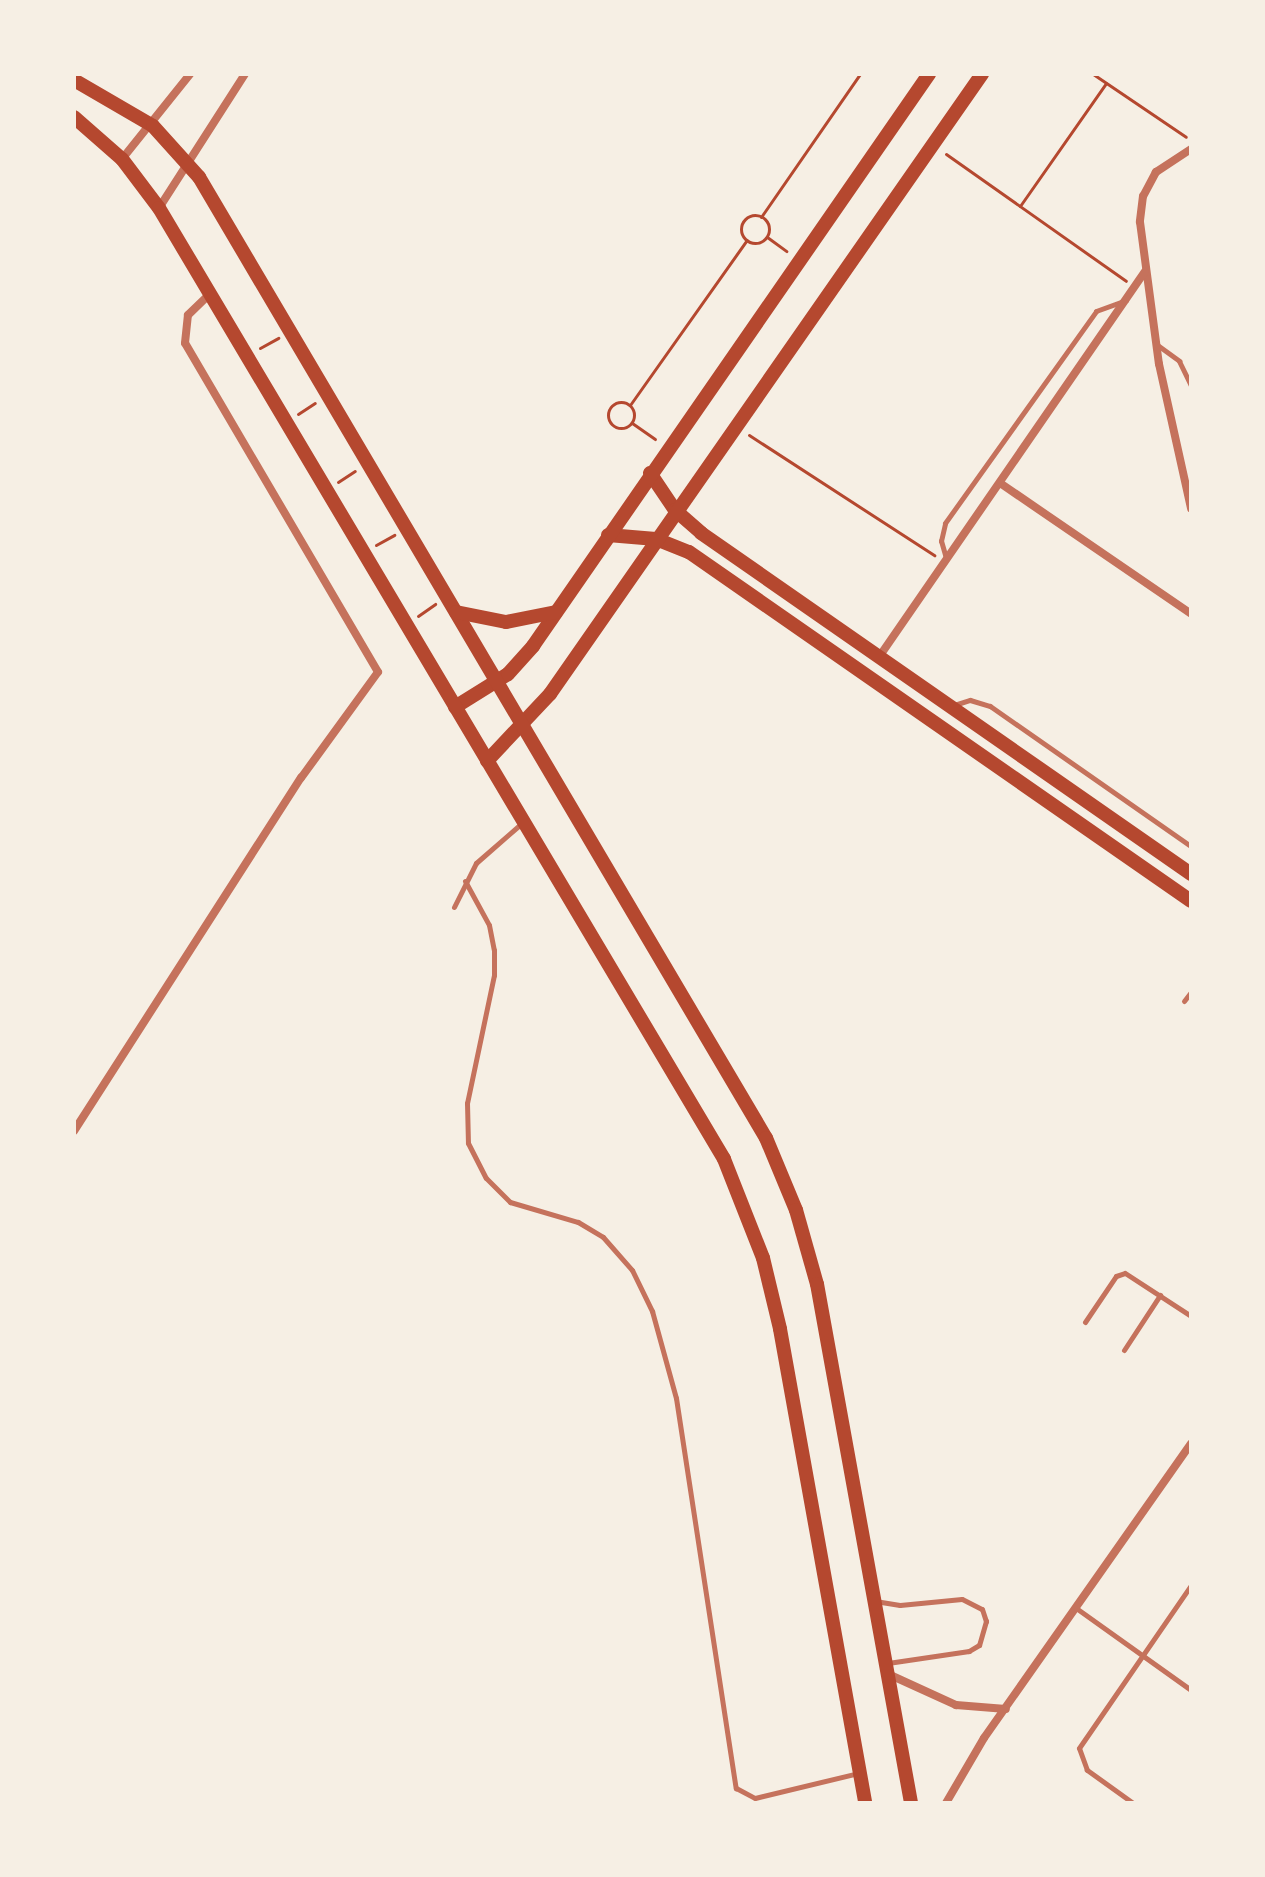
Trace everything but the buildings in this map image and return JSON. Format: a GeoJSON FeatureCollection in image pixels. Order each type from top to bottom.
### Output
{"type":"FeatureCollection","features":[{"type":"Feature","properties":{"kind":"main road"},"geometry":{"type":"LineString","coordinates":[[455,707],[497,684],[556,612],[929,74]]}},
{"type":"Feature","properties":{"kind":"main road"},"geometry":{"type":"LineString","coordinates":[[487,761],[550,694],[675,510],[982,74]]}},
{"type":"Feature","properties":{"kind":"main road"},"geometry":{"type":"LineString","coordinates":[[74,80],[153,126],[187,159],[749,1104],[782,1174],[817,1284],[911,1803]]}},
{"type":"Feature","properties":{"kind":"main road"},"geometry":{"type":"LineString","coordinates":[[74,117],[122,159],[159,208],[405,625],[690,1095],[751,1224],[780,1329],[865,1803]]}},
{"type":"Feature","properties":{"kind":"main road"},"geometry":{"type":"LineString","coordinates":[[650,473],[675,510],[701,533],[1191,874]]}},
{"type":"Feature","properties":{"kind":"main road"},"geometry":{"type":"LineString","coordinates":[[608,535],[656,539],[703,561],[1191,901]]}},
{"type":"Feature","properties":{"kind":"main road"},"geometry":{"type":"LineString","coordinates":[[456,612],[506,622],[556,612]]}},
{"type":"Feature","properties":{"kind":"street"},"geometry":{"type":"LineString","coordinates":[[122,159],[153,126],[190,74]]}},
{"type":"Feature","properties":{"kind":"street"},"geometry":{"type":"LineString","coordinates":[[159,208],[187,159],[245,74]]}},
{"type":"Feature","properties":{"kind":"street"},"geometry":{"type":"LineString","coordinates":[[1190,144],[1165,162],[1143,196],[1145,272],[1156,344],[1191,508]]}},
{"type":"Feature","properties":{"kind":"street"},"geometry":{"type":"LineString","coordinates":[[879,657],[1145,272]]}},
{"type":"Feature","properties":{"kind":"street"},"geometry":{"type":"LineString","coordinates":[[74,1131],[301,778],[378,672],[185,343],[188,315],[210,294]]}},
{"type":"Feature","properties":{"kind":"street"},"geometry":{"type":"LineString","coordinates":[[1000,483],[1191,614]]}},
{"type":"Feature","properties":{"kind":"street"},"geometry":{"type":"LineString","coordinates":[[946,1803],[1006,1709],[1191,1443]]}},
{"type":"Feature","properties":{"kind":"street"},"geometry":{"type":"LineString","coordinates":[[887,1669],[956,1705],[1006,1709]]}},
{"type":"Feature","properties":{"kind":"lane"},"geometry":{"type":"LineString","coordinates":[[945,560],[941,541],[945,523],[1096,311],[1126,300]]}},
{"type":"Feature","properties":{"kind":"lane"},"geometry":{"type":"LineString","coordinates":[[1156,344],[1179,361],[1191,386]]}},
{"type":"Feature","properties":{"kind":"lane"},"geometry":{"type":"LineString","coordinates":[[950,706],[970,700],[990,706],[1191,846]]}},
{"type":"Feature","properties":{"kind":"lane"},"geometry":{"type":"LineString","coordinates":[[454,907],[465,881],[490,847],[524,822]]}},
{"type":"Feature","properties":{"kind":"lane"},"geometry":{"type":"LineString","coordinates":[[465,881],[489,925],[494,950],[494,975],[467,1103],[468,1143],[486,1178],[510,1202],[591,1229],[619,1252],[643,1289],[676,1398],[736,1788],[755,1798],[859,1773]]}},
{"type":"Feature","properties":{"kind":"lane"},"geometry":{"type":"LineString","coordinates":[[1184,1001],[1191,992]]}},
{"type":"Feature","properties":{"kind":"lane"},"geometry":{"type":"LineString","coordinates":[[1085,1322],[1120,1274],[1191,1316]]}},
{"type":"Feature","properties":{"kind":"lane"},"geometry":{"type":"LineString","coordinates":[[1124,1350],[1160,1295]]}},
{"type":"Feature","properties":{"kind":"lane"},"geometry":{"type":"LineString","coordinates":[[1133,1803],[1087,1770],[1079,1748],[1191,1585]]}},
{"type":"Feature","properties":{"kind":"lane"},"geometry":{"type":"LineString","coordinates":[[874,1601],[900,1605],[962,1599],[982,1609],[986,1621],[979,1645],[969,1651],[887,1669]]}},
{"type":"Feature","properties":{"kind":"lane"},"geometry":{"type":"LineString","coordinates":[[1076,1608],[1191,1690]]}},
{"type":"Feature","properties":{"kind":"path"},"geometry":{"type":"LineString","coordinates":[[761,217],[860,74]]}},
{"type":"Feature","properties":{"kind":"path"},"geometry":{"type":"LineString","coordinates":[[1093,74],[1190,144]]}},
{"type":"Feature","properties":{"kind":"path"},"geometry":{"type":"LineString","coordinates":[[1020,206],[1106,83]]}},
{"type":"Feature","properties":{"kind":"path"},"geometry":{"type":"LineString","coordinates":[[933,144],[1135,287]]}},
{"type":"Feature","properties":{"kind":"path"},"geometry":{"type":"LineString","coordinates":[[750,217],[761,217],[769,226],[767,237],[758,243],[747,240],[742,225],[750,217]]}},
{"type":"Feature","properties":{"kind":"path"},"geometry":{"type":"LineString","coordinates":[[767,237],[799,261]]}},
{"type":"Feature","properties":{"kind":"path"},"geometry":{"type":"LineString","coordinates":[[668,447],[632,423],[630,405],[747,240]]}},
{"type":"Feature","properties":{"kind":"path"},"geometry":{"type":"LineString","coordinates":[[246,356],[290,331]]}},
{"type":"Feature","properties":{"kind":"path"},"geometry":{"type":"LineString","coordinates":[[285,423],[328,395]]}},
{"type":"Feature","properties":{"kind":"path"},"geometry":{"type":"LineString","coordinates":[[630,405],[615,403],[608,416],[617,428],[632,423]]}},
{"type":"Feature","properties":{"kind":"path"},"geometry":{"type":"LineString","coordinates":[[735,426],[945,560]]}},
{"type":"Feature","properties":{"kind":"path"},"geometry":{"type":"LineString","coordinates":[[325,490],[368,462]]}},
{"type":"Feature","properties":{"kind":"path"},"geometry":{"type":"LineString","coordinates":[[363,554],[406,527]]}},
{"type":"Feature","properties":{"kind":"path"},"geometry":{"type":"LineString","coordinates":[[405,625],[447,596]]}}]}
